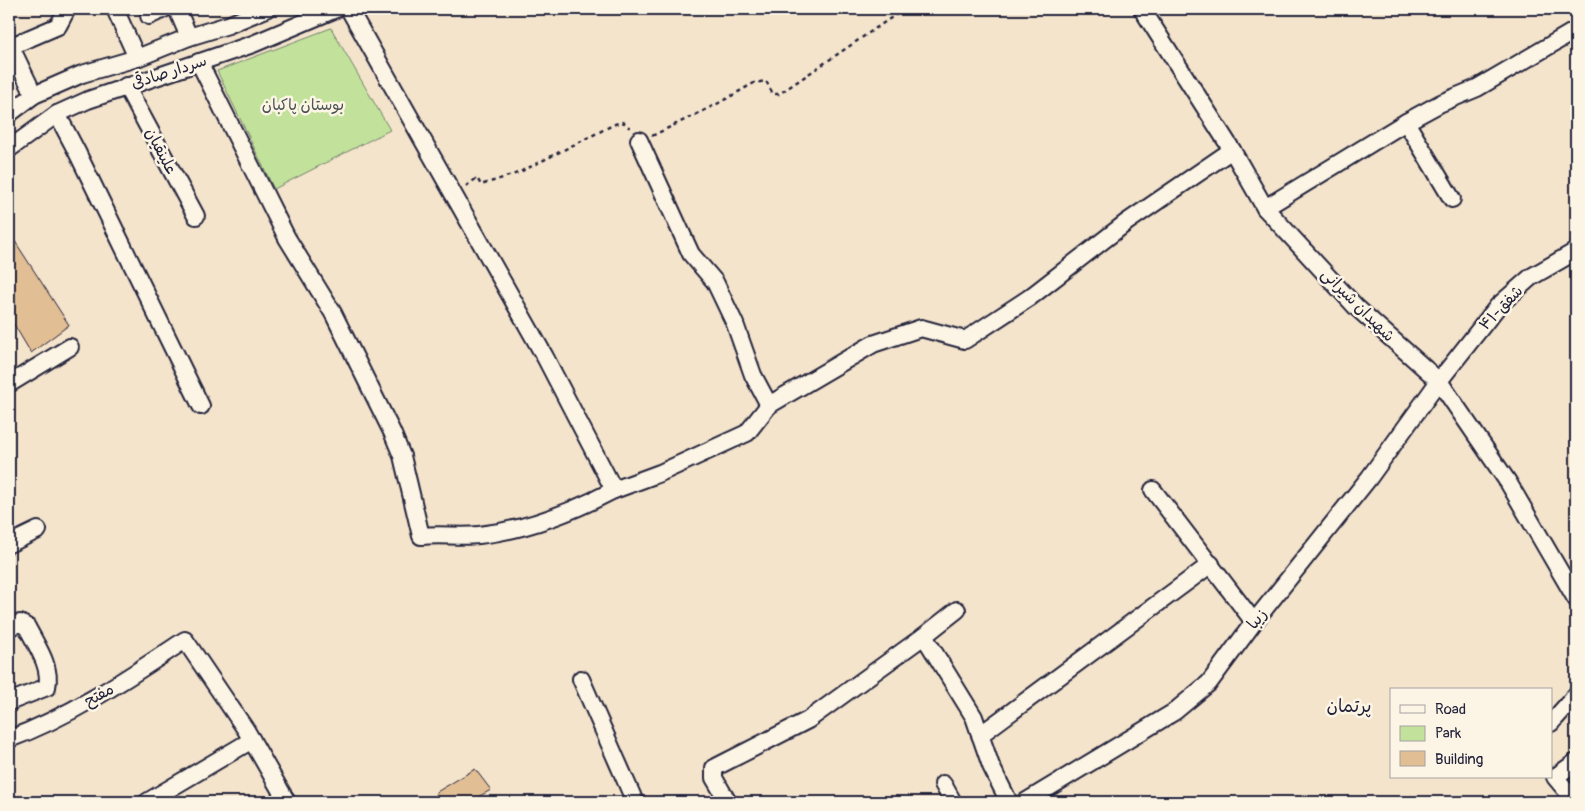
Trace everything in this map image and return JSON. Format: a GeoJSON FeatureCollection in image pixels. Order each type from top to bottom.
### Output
{"type":"FeatureCollection","features":[{"type":"Feature","properties":{"kind":"street"},"geometry":{"type":"LineString","coordinates":[[34,95],[9,45],[58,26],[67,9]]}},
{"type":"Feature","properties":{"kind":"street"},"geometry":{"type":"LineString","coordinates":[[115,9],[137,58]]}},
{"type":"Feature","properties":{"kind":"street"},"geometry":{"type":"LineString","coordinates":[[149,16],[164,9]]}},
{"type":"Feature","properties":{"kind":"street"},"geometry":{"type":"LineString","coordinates":[[177,9],[189,38]]}},
{"type":"Feature","properties":{"kind":"street"},"geometry":{"type":"LineString","coordinates":[[9,114],[34,95],[82,74],[137,58],[189,38],[228,26],[266,9]]}},
{"type":"Feature","properties":{"kind":"street","name":"سردار صادقی"},"geometry":{"type":"LineString","coordinates":[[9,149],[57,114],[126,86],[239,48],[336,9]]}},
{"type":"Feature","properties":{"kind":"street"},"geometry":{"type":"LineString","coordinates":[[349,9],[545,358],[614,490]]}},
{"type":"Feature","properties":{"kind":"street","name":"شهیدان شیرانی"},"geometry":{"type":"LineString","coordinates":[[1142,9],[1232,150],[1265,208],[1356,307],[1439,381],[1508,482],[1576,599]]}},
{"type":"Feature","properties":{"kind":"street"},"geometry":{"type":"LineString","coordinates":[[228,26],[239,48]]}},
{"type":"Feature","properties":{"kind":"street"},"geometry":{"type":"LineString","coordinates":[[1265,208],[1406,122],[1441,103],[1476,88],[1576,30]]}},
{"type":"Feature","properties":{"kind":"street"},"geometry":{"type":"LineString","coordinates":[[199,62],[287,238],[333,313],[392,432],[402,456],[421,536],[478,536],[528,526],[580,507],[614,490],[660,474],[748,433],[769,405],[873,344],[921,328],[965,340],[1029,298],[1127,222],[1232,150]]}},
{"type":"Feature","properties":{"kind":"street","name":"علینقیان"},"geometry":{"type":"LineString","coordinates":[[126,86],[196,216]]}},
{"type":"Feature","properties":{"kind":"street"},"geometry":{"type":"LineString","coordinates":[[57,114],[201,406]]}},
{"type":"Feature","properties":{"kind":"street"},"geometry":{"type":"LineString","coordinates":[[1406,122],[1452,199]]}},
{"type":"Feature","properties":{"kind":"street"},"geometry":{"type":"LineString","coordinates":[[639,140],[691,254],[715,282],[735,324],[753,375],[769,405]]}},
{"type":"Feature","properties":{"kind":"street","name":"شفق-۴۱"},"geometry":{"type":"LineString","coordinates":[[1439,381],[1498,306],[1531,277],[1576,251]]}},
{"type":"Feature","properties":{"kind":"street"},"geometry":{"type":"LineString","coordinates":[[9,384],[70,347]]}},
{"type":"Feature","properties":{"kind":"street","name":"زیبا"},"geometry":{"type":"LineString","coordinates":[[1025,802],[1174,712],[1209,683],[1254,622],[1369,478],[1439,381]]}},
{"type":"Feature","properties":{"kind":"street"},"geometry":{"type":"LineString","coordinates":[[1153,490],[1254,622]]}},
{"type":"Feature","properties":{"kind":"street"},"geometry":{"type":"LineString","coordinates":[[9,544],[38,530]]}},
{"type":"Feature","properties":{"kind":"street"},"geometry":{"type":"LineString","coordinates":[[980,735],[1210,564]]}},
{"type":"Feature","properties":{"kind":"street"},"geometry":{"type":"LineString","coordinates":[[728,802],[714,778],[714,768],[808,720],[957,610]]}},
{"type":"Feature","properties":{"kind":"street"},"geometry":{"type":"LineString","coordinates":[[9,627],[20,624],[27,627],[48,670],[49,680],[47,687],[41,691],[9,702]]}},
{"type":"Feature","properties":{"kind":"street"},"geometry":{"type":"LineString","coordinates":[[924,636],[974,717],[991,766],[1009,802]]}},
{"type":"Feature","properties":{"kind":"street","name":"مفتح"},"geometry":{"type":"LineString","coordinates":[[9,739],[28,732],[118,685],[185,640],[252,740]]}},
{"type":"Feature","properties":{"kind":"street"},"geometry":{"type":"LineString","coordinates":[[581,679],[635,802]]}},
{"type":"Feature","properties":{"kind":"street"},"geometry":{"type":"LineString","coordinates":[[1552,722],[1576,695]]}},
{"type":"Feature","properties":{"kind":"street"},"geometry":{"type":"LineString","coordinates":[[147,802],[252,740],[287,802]]}},
{"type":"Feature","properties":{"kind":"street"},"geometry":{"type":"LineString","coordinates":[[1576,762],[1555,777],[1576,802]]}},
{"type":"Feature","properties":{"kind":"street"},"geometry":{"type":"LineString","coordinates":[[943,784],[953,802]]}},
{"type":"Feature","properties":{"kind":"path"},"geometry":{"type":"LineString","coordinates":[[453,194],[478,178],[481,185],[518,172],[615,124],[624,122],[639,140],[697,114],[754,83],[766,81],[773,94],[779,94],[904,9]]}},
{"type":"Feature","properties":{"kind":"green space","name":"بوستان پاکبان"},"geometry":{"type":"Polygon","coordinates":[[[331,28],[390,130],[274,189],[217,71],[331,28]]]}},
{"type":"Feature","properties":{"kind":"building"},"geometry":{"type":"Polygon","coordinates":[[[9,232],[69,325],[31,353],[9,316],[9,232]]]}},
{"type":"Feature","properties":{"kind":"building"},"geometry":{"type":"Polygon","coordinates":[[[475,769],[491,790],[468,802],[442,802],[435,793],[475,769]]]}},
{"type":"Feature","properties":{"kind":"district","name":"پرتمان"},"geometry":{"type":"Point","coordinates":[1349,706]}}]}
